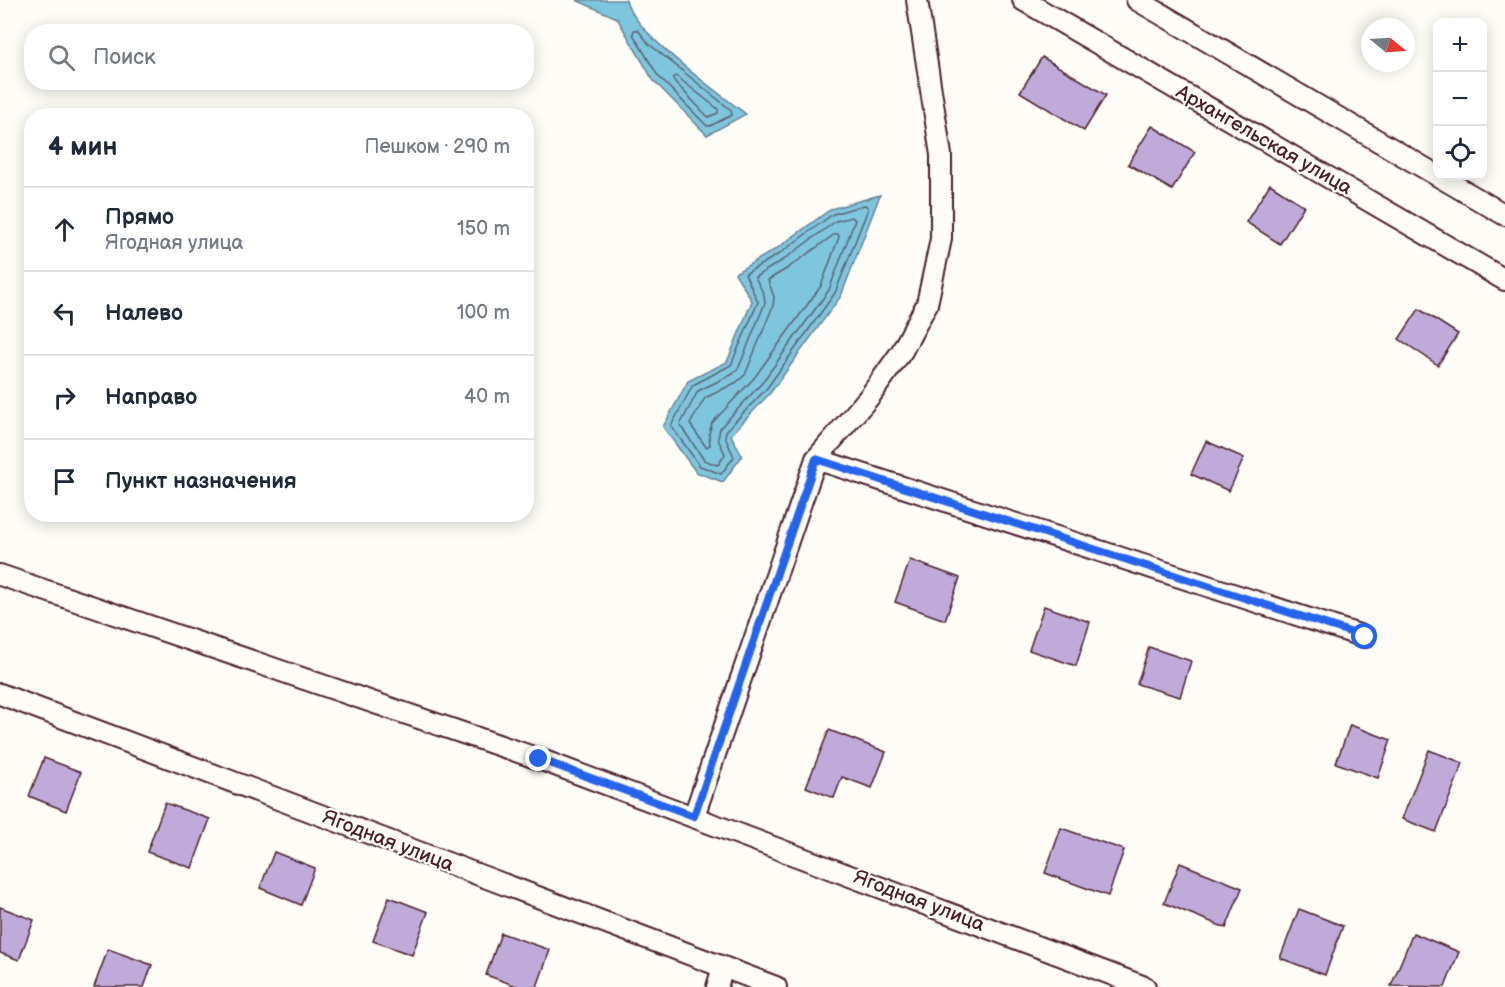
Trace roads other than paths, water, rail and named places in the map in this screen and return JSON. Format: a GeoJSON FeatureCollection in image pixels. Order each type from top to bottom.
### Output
{"type":"FeatureCollection","features":[{"type":"Feature","properties":{"kind":"street"},"geometry":{"type":"LineString","coordinates":[[694,816],[816,459],[870,396],[902,351],[927,304],[941,239],[941,155],[917,0]]}},
{"type":"Feature","properties":{"kind":"street","name":"Архангельская улица"},"geometry":{"type":"LineString","coordinates":[[1023,0],[1505,280]]}},
{"type":"Feature","properties":{"kind":"street"},"geometry":{"type":"LineString","coordinates":[[1137,0],[1505,215]]}},
{"type":"Feature","properties":{"kind":"street"},"geometry":{"type":"LineString","coordinates":[[816,459],[1365,637]]}},
{"type":"Feature","properties":{"kind":"street","name":"Ягодная улица"},"geometry":{"type":"LineString","coordinates":[[0,575],[528,755],[1145,987]]}},
{"type":"Feature","properties":{"kind":"street","name":"Ягодная улица"},"geometry":{"type":"LineString","coordinates":[[0,694],[776,987]]}},
{"type":"Feature","properties":{"kind":"street"},"geometry":{"type":"LineString","coordinates":[[717,987],[723,967]]}},
{"type":"Feature","properties":{"kind":"water"},"geometry":{"type":"Polygon","coordinates":[[[576,0],[626,0],[644,29],[660,45],[697,77],[746,114],[707,135],[653,80],[617,18],[576,0]]]}},
{"type":"Feature","properties":{"kind":"water"},"geometry":{"type":"Polygon","coordinates":[[[880,195],[841,296],[771,392],[731,435],[742,456],[723,482],[696,472],[663,427],[688,381],[727,362],[752,301],[735,273],[776,249],[831,209],[880,195]]]}}]}
